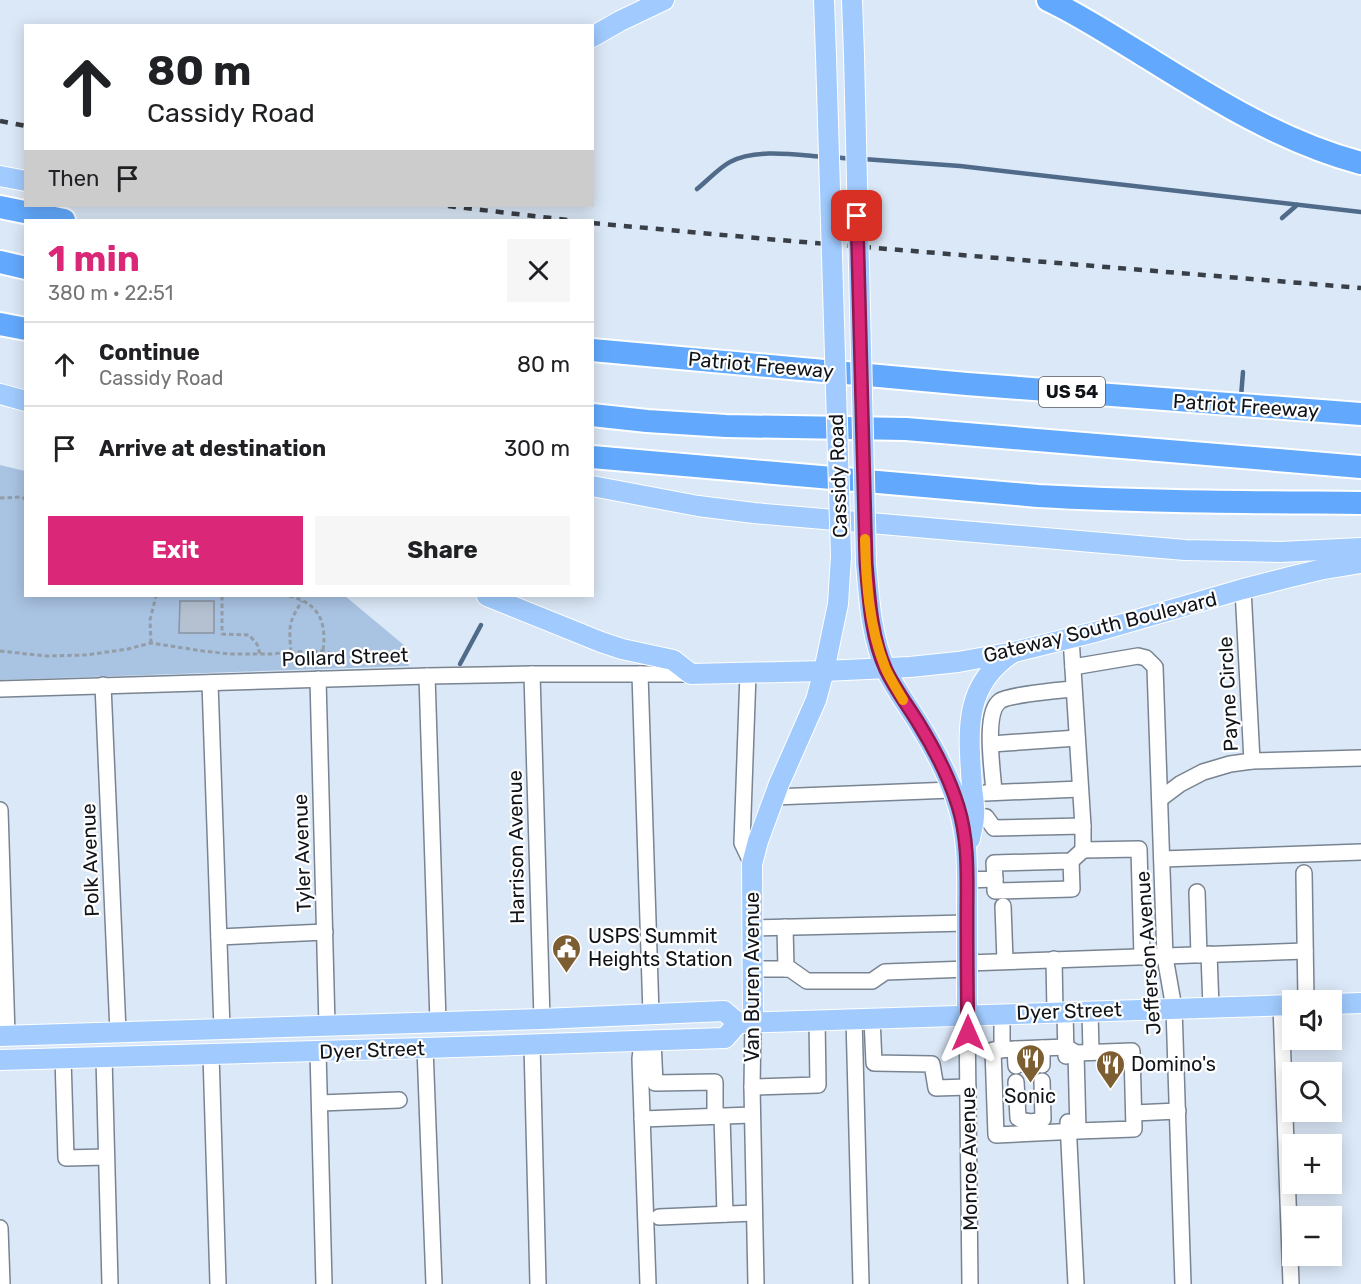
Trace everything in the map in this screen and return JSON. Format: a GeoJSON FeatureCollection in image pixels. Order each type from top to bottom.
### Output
{"type":"FeatureCollection","features":[{"type":"Feature","properties":{"kind":"highway"},"geometry":{"type":"LineString","coordinates":[[1048,0],[1262,124],[1297,141],[1361,163]]}},
{"type":"Feature","properties":{"kind":"highway"},"geometry":{"type":"LineString","coordinates":[[1068,0],[1091,23]]}},
{"type":"Feature","properties":{"kind":"highway"},"geometry":{"type":"LineString","coordinates":[[0,207],[58,219]]}},
{"type":"Feature","properties":{"kind":"highway"},"geometry":{"type":"LineString","coordinates":[[0,262],[24,268]]}},
{"type":"Feature","properties":{"kind":"highway"},"geometry":{"type":"LineString","coordinates":[[0,324],[24,329]]}},
{"type":"Feature","properties":{"kind":"highway","name":"Patriot Freeway"},"geometry":{"type":"LineString","coordinates":[[594,350],[978,385],[1361,414]]}},
{"type":"Feature","properties":{"kind":"highway"},"geometry":{"type":"LineString","coordinates":[[594,415],[726,426],[906,429],[1361,467]]}},
{"type":"Feature","properties":{"kind":"highway"},"geometry":{"type":"LineString","coordinates":[[594,457],[1038,496],[1361,503]]}},
{"type":"Feature","properties":{"kind":"main road"},"geometry":{"type":"LineString","coordinates":[[594,36],[664,0]]}},
{"type":"Feature","properties":{"kind":"main road","name":"Cassidy Road"},"geometry":{"type":"LineString","coordinates":[[752,864],[774,797],[816,700],[838,604],[841,556],[824,0]]}},
{"type":"Feature","properties":{"kind":"main road","name":"Cassidy Road"},"geometry":{"type":"LineString","coordinates":[[852,0],[866,563],[870,613],[885,668],[947,775],[958,806],[967,854]]}},
{"type":"Feature","properties":{"kind":"main road"},"geometry":{"type":"LineString","coordinates":[[0,176],[24,181]]}},
{"type":"Feature","properties":{"kind":"main road"},"geometry":{"type":"LineString","coordinates":[[0,394],[24,400]]}},
{"type":"Feature","properties":{"kind":"main road"},"geometry":{"type":"LineString","coordinates":[[594,486],[688,504],[754,513],[1185,550],[1280,552],[1361,548]]}},
{"type":"Feature","properties":{"kind":"main road","name":"Gateway South Boulevard"},"geometry":{"type":"LineString","coordinates":[[691,674],[824,671],[958,662],[1071,638],[1243,589],[1323,569],[1361,563]]}},
{"type":"Feature","properties":{"kind":"main road"},"geometry":{"type":"LineString","coordinates":[[489,597],[601,642],[673,660],[691,674]]}},
{"type":"Feature","properties":{"kind":"main road"},"geometry":{"type":"LineString","coordinates":[[967,854],[974,816],[969,731],[971,713],[975,699],[992,668],[1014,651]]}},
{"type":"Feature","properties":{"kind":"main road","name":"Monroe Avenue"},"geometry":{"type":"LineString","coordinates":[[967,854],[967,1015]]}},
{"type":"Feature","properties":{"kind":"main road","name":"Van Buren Avenue"},"geometry":{"type":"LineString","coordinates":[[745,1023],[752,969],[752,864]]}},
{"type":"Feature","properties":{"kind":"main road"},"geometry":{"type":"LineString","coordinates":[[1342,1004],[1361,1003]]}},
{"type":"Feature","properties":{"kind":"main road","name":"Dyer Street"},"geometry":{"type":"LineString","coordinates":[[4,1036],[724,1011],[745,1023],[1282,1005]]}},
{"type":"Feature","properties":{"kind":"main road"},"geometry":{"type":"LineString","coordinates":[[318,1052],[323,1040],[333,1037],[428,1030],[440,1022]]}},
{"type":"Feature","properties":{"kind":"main road","name":"Dyer Street"},"geometry":{"type":"LineString","coordinates":[[0,1060],[725,1038],[745,1023]]}},
{"type":"Feature","properties":{"kind":"main road"},"geometry":{"type":"LineString","coordinates":[[54,1058],[55,1052],[67,1048],[108,1047],[115,1042],[118,1032]]}},
{"type":"Feature","properties":{"kind":"street","name":"Payne Circle"},"geometry":{"type":"LineString","coordinates":[[1243,589],[1252,761]]}},
{"type":"Feature","properties":{"kind":"street"},"geometry":{"type":"LineString","coordinates":[[1071,638],[1083,850]]}},
{"type":"Feature","properties":{"kind":"street","name":"Jefferson Avenue"},"geometry":{"type":"LineString","coordinates":[[1073,667],[1138,656],[1146,658],[1155,667],[1165,957],[1174,1008],[1183,1284]]}},
{"type":"Feature","properties":{"kind":"street","name":"Van Buren Avenue"},"geometry":{"type":"LineString","coordinates":[[748,673],[742,843],[752,864]]}},
{"type":"Feature","properties":{"kind":"street","name":"Harrison Avenue"},"geometry":{"type":"LineString","coordinates":[[532,674],[542,1019]]}},
{"type":"Feature","properties":{"kind":"street"},"geometry":{"type":"LineString","coordinates":[[640,674],[651,1014]]}},
{"type":"Feature","properties":{"kind":"street","name":"Pollard Street"},"geometry":{"type":"LineString","coordinates":[[0,689],[427,676],[691,674]]}},
{"type":"Feature","properties":{"kind":"street"},"geometry":{"type":"LineString","coordinates":[[427,676],[440,1022]]}},
{"type":"Feature","properties":{"kind":"street","name":"Tyler Avenue"},"geometry":{"type":"LineString","coordinates":[[318,680],[327,1026]]}},
{"type":"Feature","properties":{"kind":"street"},"geometry":{"type":"LineString","coordinates":[[210,682],[222,1029]]}},
{"type":"Feature","properties":{"kind":"street","name":"Polk Avenue"},"geometry":{"type":"LineString","coordinates":[[103,686],[118,1032]]}},
{"type":"Feature","properties":{"kind":"street"},"geometry":{"type":"LineString","coordinates":[[994,792],[990,725],[992,711],[1000,701],[1074,688]]}},
{"type":"Feature","properties":{"kind":"street"},"geometry":{"type":"LineString","coordinates":[[991,744],[1077,738]]}},
{"type":"Feature","properties":{"kind":"street"},"geometry":{"type":"LineString","coordinates":[[1160,799],[1179,784],[1203,772],[1230,764],[1252,761],[1361,758]]}},
{"type":"Feature","properties":{"kind":"street"},"geometry":{"type":"LineString","coordinates":[[973,793],[1080,789]]}},
{"type":"Feature","properties":{"kind":"street"},"geometry":{"type":"LineString","coordinates":[[774,797],[952,790]]}},
{"type":"Feature","properties":{"kind":"street"},"geometry":{"type":"LineString","coordinates":[[0,810],[4,1036]]}},
{"type":"Feature","properties":{"kind":"street"},"geometry":{"type":"LineString","coordinates":[[974,816],[986,817],[994,828],[1083,825]]}},
{"type":"Feature","properties":{"kind":"street"},"geometry":{"type":"LineString","coordinates":[[1139,849],[1142,957]]}},
{"type":"Feature","properties":{"kind":"street"},"geometry":{"type":"LineString","coordinates":[[1071,861],[1072,889],[995,891],[994,863],[1071,861],[1083,850],[1139,849],[1162,854],[1361,852]]}},
{"type":"Feature","properties":{"kind":"street"},"geometry":{"type":"LineString","coordinates":[[1304,873],[1306,990]]}},
{"type":"Feature","properties":{"kind":"street"},"geometry":{"type":"LineString","coordinates":[[967,880],[994,879]]}},
{"type":"Feature","properties":{"kind":"street"},"geometry":{"type":"LineString","coordinates":[[1197,892],[1211,1007]]}},
{"type":"Feature","properties":{"kind":"street"},"geometry":{"type":"LineString","coordinates":[[1003,906],[1005,961]]}},
{"type":"Feature","properties":{"kind":"street"},"geometry":{"type":"LineString","coordinates":[[751,928],[967,923]]}},
{"type":"Feature","properties":{"kind":"street"},"geometry":{"type":"LineString","coordinates":[[785,927],[786,969]]}},
{"type":"Feature","properties":{"kind":"street"},"geometry":{"type":"LineString","coordinates":[[219,937],[325,932]]}},
{"type":"Feature","properties":{"kind":"street"},"geometry":{"type":"LineString","coordinates":[[752,969],[790,969],[807,981],[872,981],[885,972],[1005,961],[1305,951]]}},
{"type":"Feature","properties":{"kind":"street"},"geometry":{"type":"LineString","coordinates":[[1054,959],[1060,1012],[1078,1051]]}},
{"type":"Feature","properties":{"kind":"street"},"geometry":{"type":"LineString","coordinates":[[1076,1284],[1073,1132],[1078,1051],[1090,1011]]}},
{"type":"Feature","properties":{"kind":"street"},"geometry":{"type":"LineString","coordinates":[[1002,1014],[1003,1050],[995,1119],[996,1135],[1134,1129],[1132,1051],[1041,1048],[1003,1050]]}},
{"type":"Feature","properties":{"kind":"street","name":"Monroe Avenue"},"geometry":{"type":"LineString","coordinates":[[967,1015],[970,1284]]}},
{"type":"Feature","properties":{"kind":"street"},"geometry":{"type":"LineString","coordinates":[[863,1018],[874,1064],[932,1064],[936,1088],[968,1087]]}},
{"type":"Feature","properties":{"kind":"street"},"geometry":{"type":"LineString","coordinates":[[861,1284],[863,1018]]}},
{"type":"Feature","properties":{"kind":"street"},"geometry":{"type":"LineString","coordinates":[[752,1087],[818,1086],[817,1020]]}},
{"type":"Feature","properties":{"kind":"street","name":"Van Buren Avenue"},"geometry":{"type":"LineString","coordinates":[[745,1023],[752,1087],[756,1284]]}},
{"type":"Feature","properties":{"kind":"street"},"geometry":{"type":"LineString","coordinates":[[647,1041],[640,1059],[648,1084],[642,1119],[648,1284]]}},
{"type":"Feature","properties":{"kind":"street"},"geometry":{"type":"LineString","coordinates":[[532,1044],[538,1284]]}},
{"type":"Feature","properties":{"kind":"street"},"geometry":{"type":"LineString","coordinates":[[424,1048],[435,1284]]}},
{"type":"Feature","properties":{"kind":"street"},"geometry":{"type":"LineString","coordinates":[[1016,1082],[1017,1118],[1024,1122],[1037,1122],[1043,1119],[1041,1048]]}},
{"type":"Feature","properties":{"kind":"street"},"geometry":{"type":"LineString","coordinates":[[1003,1050],[1016,1066]]}},
{"type":"Feature","properties":{"kind":"street"},"geometry":{"type":"LineString","coordinates":[[1288,1050],[1291,1284]]}},
{"type":"Feature","properties":{"kind":"street"},"geometry":{"type":"LineString","coordinates":[[318,1052],[324,1284]]}},
{"type":"Feature","properties":{"kind":"street"},"geometry":{"type":"LineString","coordinates":[[211,1054],[218,1284]]}},
{"type":"Feature","properties":{"kind":"street"},"geometry":{"type":"LineString","coordinates":[[54,1058],[66,1158],[106,1157]]}},
{"type":"Feature","properties":{"kind":"street"},"geometry":{"type":"LineString","coordinates":[[104,1058],[110,1284]]}},
{"type":"Feature","properties":{"kind":"street"},"geometry":{"type":"LineString","coordinates":[[648,1084],[715,1082],[725,1214]]}},
{"type":"Feature","properties":{"kind":"street"},"geometry":{"type":"LineString","coordinates":[[320,1103],[399,1100]]}},
{"type":"Feature","properties":{"kind":"street"},"geometry":{"type":"LineString","coordinates":[[1134,1113],[1178,1111]]}},
{"type":"Feature","properties":{"kind":"street"},"geometry":{"type":"LineString","coordinates":[[642,1119],[752,1115]]}},
{"type":"Feature","properties":{"kind":"street"},"geometry":{"type":"LineString","coordinates":[[969,1119],[995,1119]]}},
{"type":"Feature","properties":{"kind":"street"},"geometry":{"type":"LineString","coordinates":[[659,1216],[754,1213]]}},
{"type":"Feature","properties":{"kind":"street"},"geometry":{"type":"LineString","coordinates":[[0,1228],[2,1284]]}},
{"type":"Feature","properties":{"kind":"path"},"geometry":{"type":"LineString","coordinates":[[0,498],[24,498]]}},
{"type":"Feature","properties":{"kind":"path"},"geometry":{"type":"LineString","coordinates":[[151,643],[150,620],[156,597]]}},
{"type":"Feature","properties":{"kind":"path"},"geometry":{"type":"LineString","coordinates":[[222,597],[222,634],[249,634],[260,654]]}},
{"type":"Feature","properties":{"kind":"path"},"geometry":{"type":"LineString","coordinates":[[292,597],[313,606],[319,615],[324,631],[323,651]]}},
{"type":"Feature","properties":{"kind":"path"},"geometry":{"type":"LineString","coordinates":[[291,652],[292,618],[302,601]]}},
{"type":"Feature","properties":{"kind":"path"},"geometry":{"type":"LineString","coordinates":[[0,651],[46,656],[87,655],[151,643],[212,652],[260,654],[323,651],[336,655],[340,669]]}},
{"type":"Feature","properties":{"kind":"shaded area"},"geometry":{"type":"Polygon","coordinates":[[[0,465],[24,471],[24,597],[346,597],[405,646],[409,666],[0,680],[0,465]]]}},
{"type":"Feature","properties":{"kind":"building"},"geometry":{"type":"Polygon","coordinates":[[[180,601],[214,601],[214,633],[179,633],[180,601]]]}},
{"type":"Feature","properties":{"kind":"waterway"},"geometry":{"type":"LineString","coordinates":[[697,189],[722,167],[740,158],[764,154],[825,157]]}},
{"type":"Feature","properties":{"kind":"waterway"},"geometry":{"type":"LineString","coordinates":[[833,157],[852,159]]}},
{"type":"Feature","properties":{"kind":"waterway"},"geometry":{"type":"LineString","coordinates":[[863,159],[960,166],[1361,212]]}},
{"type":"Feature","properties":{"kind":"waterway"},"geometry":{"type":"LineString","coordinates":[[1282,218],[1297,205]]}},
{"type":"Feature","properties":{"kind":"waterway"},"geometry":{"type":"LineString","coordinates":[[1241,397],[1243,372]]}},
{"type":"Feature","properties":{"kind":"waterway"},"geometry":{"type":"LineString","coordinates":[[460,664],[481,625]]}},
{"type":"Feature","properties":{"kind":"railway"},"geometry":{"type":"LineString","coordinates":[[0,121],[24,126]]}},
{"type":"Feature","properties":{"kind":"railway"},"geometry":{"type":"LineString","coordinates":[[457,207],[559,219]]}},
{"type":"Feature","properties":{"kind":"railway"},"geometry":{"type":"LineString","coordinates":[[594,223],[1361,288]]}},
{"type":"Feature","properties":{"kind":"slow traffic"},"geometry":{"type":"LineString","coordinates":[[865,539],[870,613],[885,668],[903,700]]}},
{"type":"Feature","properties":{"kind":"place","name":"USPS Summit Heights Station"},"geometry":{"type":"Point","coordinates":[567,974]}},
{"type":"Feature","properties":{"kind":"place","name":"Sonic"},"geometry":{"type":"Point","coordinates":[1030,1084]}},
{"type":"Feature","properties":{"kind":"place","name":"Domino's"},"geometry":{"type":"Point","coordinates":[1110,1090]}},
{"type":"Feature","properties":{"kind":"route"},"geometry":{"type":"LineString","coordinates":[[857,216],[866,563],[870,613],[885,668],[947,775],[962,820],[967,854],[968,1033]]}}]}
